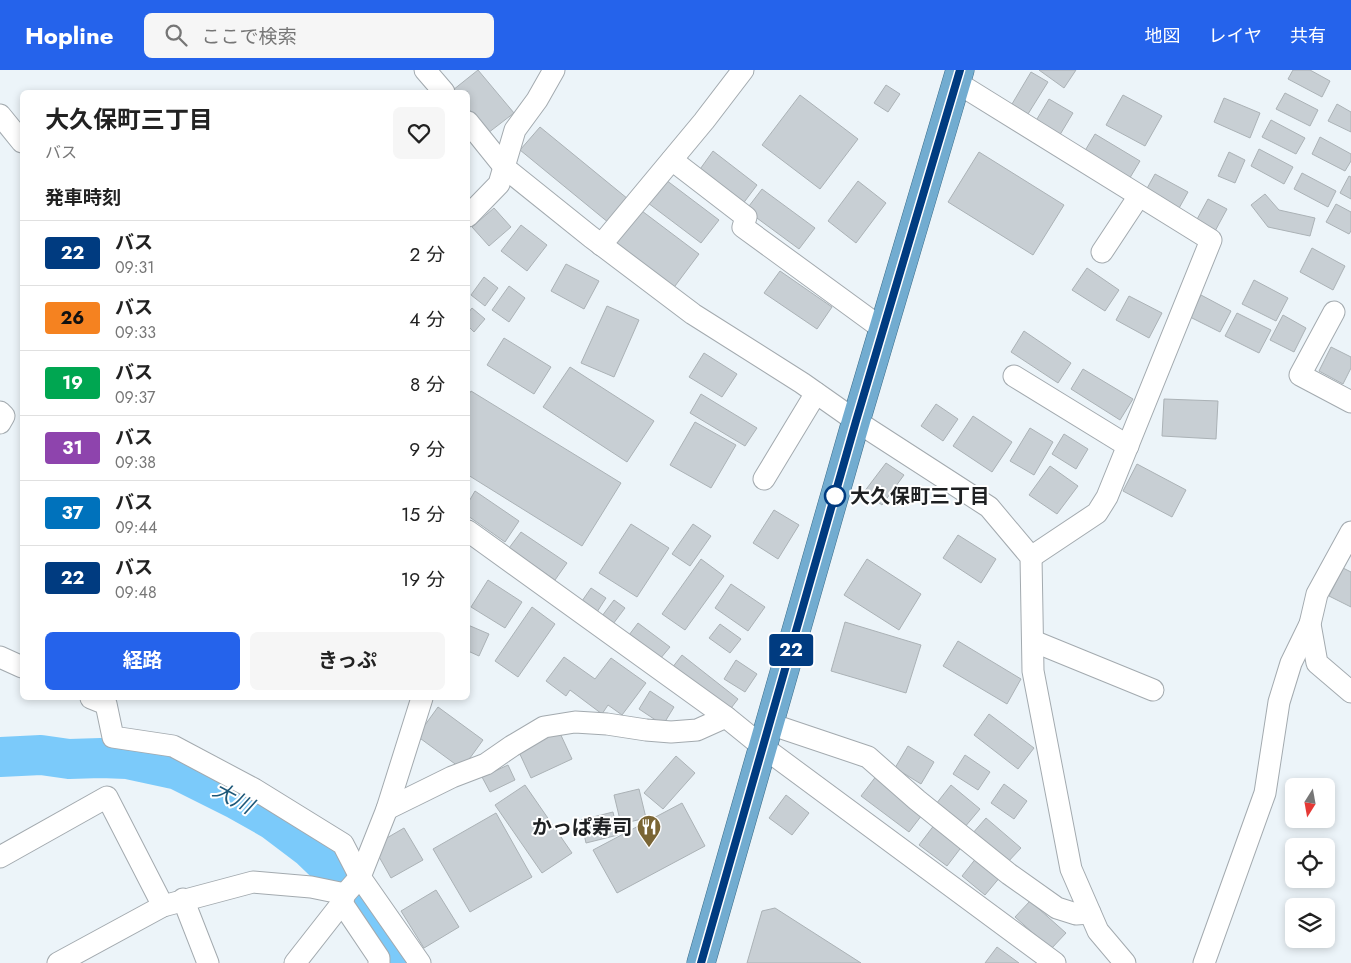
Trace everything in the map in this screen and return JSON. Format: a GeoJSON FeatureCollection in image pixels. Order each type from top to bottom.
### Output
{"type":"FeatureCollection","features":[{"type":"Feature","properties":{"kind":"highway"},"geometry":{"type":"LineString","coordinates":[[701,963],[856,421],[958,76]]}},
{"type":"Feature","properties":{"kind":"street"},"geometry":{"type":"LineString","coordinates":[[425,70],[442,90]]}},
{"type":"Feature","properties":{"kind":"street"},"geometry":{"type":"LineString","coordinates":[[470,214],[499,184],[515,130],[537,100],[554,70]]}},
{"type":"Feature","properties":{"kind":"street"},"geometry":{"type":"LineString","coordinates":[[601,245],[672,160],[743,70]]}},
{"type":"Feature","properties":{"kind":"street"},"geometry":{"type":"LineString","coordinates":[[958,76],[1139,196],[1211,240],[1107,497],[1097,513],[1031,557]]}},
{"type":"Feature","properties":{"kind":"street"},"geometry":{"type":"LineString","coordinates":[[0,115],[20,140]]}},
{"type":"Feature","properties":{"kind":"street"},"geometry":{"type":"LineString","coordinates":[[470,124],[505,168],[601,245],[693,314],[816,392],[856,421],[989,507],[1031,557],[1034,671],[1071,869],[1098,931],[1125,963]]}},
{"type":"Feature","properties":{"kind":"street"},"geometry":{"type":"LineString","coordinates":[[672,160],[746,218],[743,226],[884,330]]}},
{"type":"Feature","properties":{"kind":"street"},"geometry":{"type":"LineString","coordinates":[[1102,252],[1139,196]]}},
{"type":"Feature","properties":{"kind":"street"},"geometry":{"type":"LineString","coordinates":[[1334,312],[1300,375],[1351,402]]}},
{"type":"Feature","properties":{"kind":"street"},"geometry":{"type":"LineString","coordinates":[[1014,376],[1128,446]]}},
{"type":"Feature","properties":{"kind":"street"},"geometry":{"type":"LineString","coordinates":[[764,479],[816,392]]}},
{"type":"Feature","properties":{"kind":"street"},"geometry":{"type":"LineString","coordinates":[[0,412],[4,416],[0,423]]}},
{"type":"Feature","properties":{"kind":"street"},"geometry":{"type":"LineString","coordinates":[[470,532],[726,717],[766,735],[868,757],[917,800],[1009,874],[1057,908],[1076,914],[1090,913]]}},
{"type":"Feature","properties":{"kind":"street"},"geometry":{"type":"LineString","coordinates":[[1204,963],[1265,793],[1279,702],[1291,663],[1310,624],[1317,594],[1351,532]]}},
{"type":"Feature","properties":{"kind":"street"},"geometry":{"type":"LineString","coordinates":[[1310,624],[1317,663],[1351,692]]}},
{"type":"Feature","properties":{"kind":"street"},"geometry":{"type":"LineString","coordinates":[[1033,641],[1153,690]]}},
{"type":"Feature","properties":{"kind":"street"},"geometry":{"type":"LineString","coordinates":[[0,657],[20,666]]}},
{"type":"Feature","properties":{"kind":"street"},"geometry":{"type":"LineString","coordinates":[[96,700],[106,704],[113,737],[173,746],[254,789],[343,844],[360,878],[420,963]]}},
{"type":"Feature","properties":{"kind":"street"},"geometry":{"type":"LineString","coordinates":[[295,963],[360,878],[387,809],[421,700]]}},
{"type":"Feature","properties":{"kind":"street"},"geometry":{"type":"LineString","coordinates":[[387,809],[452,777],[486,764],[544,727],[575,722],[607,724],[646,730],[689,731],[697,730],[726,717]]}},
{"type":"Feature","properties":{"kind":"street"},"geometry":{"type":"LineString","coordinates":[[766,735],[1055,963]]}},
{"type":"Feature","properties":{"kind":"street"},"geometry":{"type":"LineString","coordinates":[[0,857],[107,797],[163,906]]}},
{"type":"Feature","properties":{"kind":"street"},"geometry":{"type":"LineString","coordinates":[[58,963],[163,906],[183,899],[253,882],[311,887],[344,898],[379,958],[379,963]]}},
{"type":"Feature","properties":{"kind":"street"},"geometry":{"type":"LineString","coordinates":[[183,899],[208,963]]}},
{"type":"Feature","properties":{"kind":"water"},"geometry":{"type":"Polygon","coordinates":[[[114,749],[165,757],[205,771],[307,833],[331,852],[343,870],[326,875],[319,862],[183,767],[151,758],[107,752],[80,752],[52,759],[0,763],[0,755],[8,753],[114,749]]]}},
{"type":"Feature","properties":{"kind":"water"},"geometry":{"type":"Polygon","coordinates":[[[357,893],[408,963],[388,963],[351,908],[357,893]]]}},
{"type":"Feature","properties":{"kind":"building"},"geometry":{"type":"Polygon","coordinates":[[[478,70],[514,113],[488,133],[470,110],[470,90],[453,90],[478,70]]]}},
{"type":"Feature","properties":{"kind":"building"},"geometry":{"type":"Polygon","coordinates":[[[1039,70],[1076,70],[1064,88],[1039,70]]]}},
{"type":"Feature","properties":{"kind":"building"},"geometry":{"type":"Polygon","coordinates":[[[1293,70],[1310,70],[1330,81],[1322,97],[1288,79],[1293,70]]]}},
{"type":"Feature","properties":{"kind":"building"},"geometry":{"type":"Polygon","coordinates":[[[1031,72],[1048,82],[1028,114],[1012,104],[1031,72]]]}},
{"type":"Feature","properties":{"kind":"building"},"geometry":{"type":"Polygon","coordinates":[[[886,85],[900,94],[888,112],[874,103],[886,85]]]}},
{"type":"Feature","properties":{"kind":"building"},"geometry":{"type":"Polygon","coordinates":[[[1285,93],[1318,110],[1310,126],[1276,109],[1285,93]]]}},
{"type":"Feature","properties":{"kind":"building"},"geometry":{"type":"Polygon","coordinates":[[[800,95],[858,139],[820,189],[762,145],[800,95]]]}},
{"type":"Feature","properties":{"kind":"building"},"geometry":{"type":"Polygon","coordinates":[[[1123,95],[1162,116],[1145,146],[1106,125],[1123,95]]]}},
{"type":"Feature","properties":{"kind":"building"},"geometry":{"type":"Polygon","coordinates":[[[1224,98],[1260,113],[1250,138],[1214,122],[1224,98]]]}},
{"type":"Feature","properties":{"kind":"building"},"geometry":{"type":"Polygon","coordinates":[[[1049,99],[1073,113],[1058,138],[1034,124],[1049,99]]]}},
{"type":"Feature","properties":{"kind":"building"},"geometry":{"type":"Polygon","coordinates":[[[1337,104],[1351,112],[1351,132],[1328,121],[1337,104]]]}},
{"type":"Feature","properties":{"kind":"building"},"geometry":{"type":"Polygon","coordinates":[[[1271,120],[1305,138],[1296,154],[1262,137],[1271,120]]]}},
{"type":"Feature","properties":{"kind":"building"},"geometry":{"type":"Polygon","coordinates":[[[540,127],[628,199],[609,223],[520,150],[540,127]]]}},
{"type":"Feature","properties":{"kind":"building"},"geometry":{"type":"Polygon","coordinates":[[[1095,134],[1140,161],[1128,181],[1083,154],[1095,134]]]}},
{"type":"Feature","properties":{"kind":"building"},"geometry":{"type":"Polygon","coordinates":[[[1320,137],[1351,154],[1351,161],[1345,171],[1312,154],[1320,137]]]}},
{"type":"Feature","properties":{"kind":"building"},"geometry":{"type":"Polygon","coordinates":[[[1259,149],[1293,167],[1284,184],[1251,166],[1259,149]]]}},
{"type":"Feature","properties":{"kind":"building"},"geometry":{"type":"Polygon","coordinates":[[[713,151],[757,185],[742,205],[698,172],[713,151]]]}},
{"type":"Feature","properties":{"kind":"building"},"geometry":{"type":"Polygon","coordinates":[[[979,152],[1064,205],[1033,255],[948,202],[979,152]]]}},
{"type":"Feature","properties":{"kind":"building"},"geometry":{"type":"Polygon","coordinates":[[[1229,152],[1245,160],[1235,183],[1218,176],[1229,152]]]}},
{"type":"Feature","properties":{"kind":"building"},"geometry":{"type":"Polygon","coordinates":[[[1302,173],[1336,191],[1328,207],[1294,189],[1302,173]]]}},
{"type":"Feature","properties":{"kind":"building"},"geometry":{"type":"Polygon","coordinates":[[[1155,174],[1188,192],[1178,210],[1145,192],[1155,174]]]}},
{"type":"Feature","properties":{"kind":"building"},"geometry":{"type":"Polygon","coordinates":[[[1349,176],[1351,177],[1351,199],[1340,193],[1349,176]]]}},
{"type":"Feature","properties":{"kind":"building"},"geometry":{"type":"Polygon","coordinates":[[[666,180],[719,220],[701,243],[648,203],[666,180]]]}},
{"type":"Feature","properties":{"kind":"building"},"geometry":{"type":"Polygon","coordinates":[[[858,181],[886,203],[856,243],[828,221],[858,181]]]}},
{"type":"Feature","properties":{"kind":"building"},"geometry":{"type":"Polygon","coordinates":[[[762,189],[815,228],[799,249],[746,210],[762,189]]]}},
{"type":"Feature","properties":{"kind":"building"},"geometry":{"type":"Polygon","coordinates":[[[1265,194],[1279,210],[1315,218],[1310,236],[1268,227],[1251,205],[1265,194]]]}},
{"type":"Feature","properties":{"kind":"building"},"geometry":{"type":"Polygon","coordinates":[[[1208,199],[1227,209],[1214,233],[1195,223],[1208,199]]]}},
{"type":"Feature","properties":{"kind":"building"},"geometry":{"type":"Polygon","coordinates":[[[1336,204],[1351,212],[1351,231],[1349,234],[1326,222],[1336,204]]]}},
{"type":"Feature","properties":{"kind":"building"},"geometry":{"type":"Polygon","coordinates":[[[494,208],[511,227],[489,246],[472,227],[494,208]]]}},
{"type":"Feature","properties":{"kind":"building"},"geometry":{"type":"Polygon","coordinates":[[[638,208],[699,254],[672,290],[610,243],[638,208]]]}},
{"type":"Feature","properties":{"kind":"building"},"geometry":{"type":"Polygon","coordinates":[[[521,225],[547,245],[527,271],[501,251],[521,225]]]}},
{"type":"Feature","properties":{"kind":"building"},"geometry":{"type":"Polygon","coordinates":[[[1312,248],[1345,266],[1333,290],[1300,272],[1312,248]]]}},
{"type":"Feature","properties":{"kind":"building"},"geometry":{"type":"Polygon","coordinates":[[[566,264],[599,281],[584,309],[551,291],[566,264]]]}},
{"type":"Feature","properties":{"kind":"building"},"geometry":{"type":"Polygon","coordinates":[[[1087,268],[1119,290],[1105,311],[1072,290],[1087,268]]]}},
{"type":"Feature","properties":{"kind":"building"},"geometry":{"type":"Polygon","coordinates":[[[780,271],[832,307],[817,329],[764,293],[780,271]]]}},
{"type":"Feature","properties":{"kind":"building"},"geometry":{"type":"Polygon","coordinates":[[[484,277],[498,288],[485,306],[471,295],[484,277]]]}},
{"type":"Feature","properties":{"kind":"building"},"geometry":{"type":"Polygon","coordinates":[[[1254,280],[1288,298],[1276,321],[1242,304],[1254,280]]]}},
{"type":"Feature","properties":{"kind":"building"},"geometry":{"type":"Polygon","coordinates":[[[509,286],[525,298],[509,322],[492,310],[509,286]]]}},
{"type":"Feature","properties":{"kind":"building"},"geometry":{"type":"Polygon","coordinates":[[[1201,295],[1231,311],[1220,332],[1190,317],[1201,295]]]}},
{"type":"Feature","properties":{"kind":"building"},"geometry":{"type":"Polygon","coordinates":[[[1129,296],[1162,313],[1149,338],[1116,320],[1129,296]]]}},
{"type":"Feature","properties":{"kind":"building"},"geometry":{"type":"Polygon","coordinates":[[[607,306],[639,320],[614,377],[581,363],[607,306]]]}},
{"type":"Feature","properties":{"kind":"building"},"geometry":{"type":"Polygon","coordinates":[[[472,308],[485,319],[474,332],[470,328],[470,310],[472,308]]]}},
{"type":"Feature","properties":{"kind":"building"},"geometry":{"type":"Polygon","coordinates":[[[1237,313],[1271,330],[1259,353],[1225,336],[1237,313]]]}},
{"type":"Feature","properties":{"kind":"building"},"geometry":{"type":"Polygon","coordinates":[[[1283,315],[1306,328],[1294,352],[1270,340],[1283,315]]]}},
{"type":"Feature","properties":{"kind":"building"},"geometry":{"type":"Polygon","coordinates":[[[1024,331],[1071,363],[1058,383],[1011,352],[1024,331]]]}},
{"type":"Feature","properties":{"kind":"building"},"geometry":{"type":"Polygon","coordinates":[[[504,338],[551,367],[534,394],[487,365],[504,338]]]}},
{"type":"Feature","properties":{"kind":"building"},"geometry":{"type":"Polygon","coordinates":[[[1331,347],[1351,357],[1351,368],[1343,384],[1319,371],[1331,347]]]}},
{"type":"Feature","properties":{"kind":"building"},"geometry":{"type":"Polygon","coordinates":[[[704,353],[737,374],[722,397],[689,377],[704,353]]]}},
{"type":"Feature","properties":{"kind":"building"},"geometry":{"type":"Polygon","coordinates":[[[570,367],[654,421],[627,462],[543,407],[570,367]]]}},
{"type":"Feature","properties":{"kind":"building"},"geometry":{"type":"Polygon","coordinates":[[[1083,369],[1133,399],[1120,420],[1071,389],[1083,369]]]}},
{"type":"Feature","properties":{"kind":"building"},"geometry":{"type":"Polygon","coordinates":[[[471,391],[621,483],[582,546],[470,476],[471,391]]]}},
{"type":"Feature","properties":{"kind":"building"},"geometry":{"type":"Polygon","coordinates":[[[701,394],[757,428],[745,446],[690,413],[701,394]]]}},
{"type":"Feature","properties":{"kind":"building"},"geometry":{"type":"Polygon","coordinates":[[[1164,399],[1218,401],[1216,439],[1162,436],[1164,399]]]}},
{"type":"Feature","properties":{"kind":"building"},"geometry":{"type":"Polygon","coordinates":[[[936,404],[958,419],[943,441],[921,426],[936,404]]]}},
{"type":"Feature","properties":{"kind":"building"},"geometry":{"type":"Polygon","coordinates":[[[973,416],[1012,442],[992,472],[953,446],[973,416]]]}},
{"type":"Feature","properties":{"kind":"building"},"geometry":{"type":"Polygon","coordinates":[[[695,422],[736,445],[711,488],[670,465],[695,422]]]}},
{"type":"Feature","properties":{"kind":"building"},"geometry":{"type":"Polygon","coordinates":[[[1030,428],[1053,442],[1034,475],[1010,461],[1030,428]]]}},
{"type":"Feature","properties":{"kind":"building"},"geometry":{"type":"Polygon","coordinates":[[[1064,434],[1088,449],[1076,469],[1052,454],[1064,434]]]}},
{"type":"Feature","properties":{"kind":"building"},"geometry":{"type":"Polygon","coordinates":[[[886,463],[904,475],[882,505],[864,492],[886,463]]]}},
{"type":"Feature","properties":{"kind":"building"},"geometry":{"type":"Polygon","coordinates":[[[1137,464],[1186,490],[1172,517],[1123,491],[1137,464]]]}},
{"type":"Feature","properties":{"kind":"building"},"geometry":{"type":"Polygon","coordinates":[[[1050,466],[1078,486],[1057,514],[1029,495],[1050,466]]]}},
{"type":"Feature","properties":{"kind":"building"},"geometry":{"type":"Polygon","coordinates":[[[475,491],[519,521],[505,542],[470,517],[470,500],[475,491]]]}},
{"type":"Feature","properties":{"kind":"building"},"geometry":{"type":"Polygon","coordinates":[[[774,510],[799,525],[778,559],[753,543],[774,510]]]}},
{"type":"Feature","properties":{"kind":"building"},"geometry":{"type":"Polygon","coordinates":[[[631,524],[669,548],[637,597],[599,573],[631,524]]]}},
{"type":"Feature","properties":{"kind":"building"},"geometry":{"type":"Polygon","coordinates":[[[693,524],[711,536],[690,566],[672,554],[693,524]]]}},
{"type":"Feature","properties":{"kind":"building"},"geometry":{"type":"Polygon","coordinates":[[[521,532],[567,563],[555,580],[509,548],[521,532]]]}},
{"type":"Feature","properties":{"kind":"building"},"geometry":{"type":"Polygon","coordinates":[[[958,535],[996,559],[981,583],[943,558],[958,535]]]}},
{"type":"Feature","properties":{"kind":"building"},"geometry":{"type":"Polygon","coordinates":[[[701,559],[724,576],[685,630],[662,614],[701,559]]]}},
{"type":"Feature","properties":{"kind":"building"},"geometry":{"type":"Polygon","coordinates":[[[867,559],[921,594],[899,630],[844,595],[867,559]]]}},
{"type":"Feature","properties":{"kind":"building"},"geometry":{"type":"Polygon","coordinates":[[[1343,568],[1351,572],[1351,607],[1329,596],[1343,568]]]}},
{"type":"Feature","properties":{"kind":"building"},"geometry":{"type":"Polygon","coordinates":[[[488,580],[522,602],[505,628],[471,607],[488,580]]]}},
{"type":"Feature","properties":{"kind":"building"},"geometry":{"type":"Polygon","coordinates":[[[731,584],[765,607],[748,631],[715,608],[731,584]]]}},
{"type":"Feature","properties":{"kind":"building"},"geometry":{"type":"Polygon","coordinates":[[[591,588],[606,598],[597,612],[582,601],[591,588]]]}},
{"type":"Feature","properties":{"kind":"building"},"geometry":{"type":"Polygon","coordinates":[[[614,600],[625,608],[613,624],[602,616],[614,600]]]}},
{"type":"Feature","properties":{"kind":"building"},"geometry":{"type":"Polygon","coordinates":[[[532,607],[555,624],[518,677],[495,661],[532,607]]]}},
{"type":"Feature","properties":{"kind":"building"},"geometry":{"type":"Polygon","coordinates":[[[845,622],[921,645],[906,693],[831,671],[845,622]]]}},
{"type":"Feature","properties":{"kind":"building"},"geometry":{"type":"Polygon","coordinates":[[[638,623],[670,647],[660,659],[629,635],[638,623]]]}},
{"type":"Feature","properties":{"kind":"building"},"geometry":{"type":"Polygon","coordinates":[[[720,624],[741,639],[730,653],[709,638],[720,624]]]}},
{"type":"Feature","properties":{"kind":"building"},"geometry":{"type":"Polygon","coordinates":[[[470,626],[489,634],[479,656],[470,652],[470,626]]]}},
{"type":"Feature","properties":{"kind":"building"},"geometry":{"type":"Polygon","coordinates":[[[958,641],[1021,679],[1007,704],[943,666],[958,641]]]}},
{"type":"Feature","properties":{"kind":"building"},"geometry":{"type":"Polygon","coordinates":[[[682,655],[738,699],[728,712],[672,668],[682,655]]]}},
{"type":"Feature","properties":{"kind":"building"},"geometry":{"type":"Polygon","coordinates":[[[564,657],[595,679],[611,658],[646,683],[622,715],[608,705],[602,714],[570,690],[566,696],[546,681],[564,657]]]}},
{"type":"Feature","properties":{"kind":"building"},"geometry":{"type":"Polygon","coordinates":[[[736,660],[757,674],[745,692],[724,679],[736,660]]]}},
{"type":"Feature","properties":{"kind":"building"},"geometry":{"type":"Polygon","coordinates":[[[650,691],[674,707],[663,725],[639,709],[650,691]]]}},
{"type":"Feature","properties":{"kind":"building"},"geometry":{"type":"Polygon","coordinates":[[[438,707],[483,740],[462,769],[417,736],[438,707]]]}},
{"type":"Feature","properties":{"kind":"building"},"geometry":{"type":"Polygon","coordinates":[[[989,714],[1034,748],[1018,769],[974,735],[989,714]]]}},
{"type":"Feature","properties":{"kind":"building"},"geometry":{"type":"Polygon","coordinates":[[[559,731],[572,759],[531,778],[518,750],[559,731]]]}},
{"type":"Feature","properties":{"kind":"building"},"geometry":{"type":"Polygon","coordinates":[[[908,746],[934,762],[921,784],[895,768],[908,746]]]}},
{"type":"Feature","properties":{"kind":"building"},"geometry":{"type":"Polygon","coordinates":[[[965,755],[990,772],[978,790],[953,774],[965,755]]]}},
{"type":"Feature","properties":{"kind":"building"},"geometry":{"type":"Polygon","coordinates":[[[676,756],[695,773],[663,809],[644,793],[676,756]]]}},
{"type":"Feature","properties":{"kind":"building"},"geometry":{"type":"Polygon","coordinates":[[[508,765],[515,780],[490,792],[482,777],[508,765]]]}},
{"type":"Feature","properties":{"kind":"building"},"geometry":{"type":"Polygon","coordinates":[[[877,775],[925,811],[909,832],[861,796],[877,775]]]}},
{"type":"Feature","properties":{"kind":"building"},"geometry":{"type":"Polygon","coordinates":[[[1004,784],[1027,801],[1014,819],[991,803],[1004,784]]]}},
{"type":"Feature","properties":{"kind":"building"},"geometry":{"type":"Polygon","coordinates":[[[525,785],[572,853],[542,873],[495,805],[525,785]]]}},
{"type":"Feature","properties":{"kind":"building"},"geometry":{"type":"Polygon","coordinates":[[[951,785],[980,809],[964,828],[936,804],[951,785]]]}},
{"type":"Feature","properties":{"kind":"building"},"geometry":{"type":"Polygon","coordinates":[[[639,789],[646,818],[621,824],[614,795],[639,789]]]}},
{"type":"Feature","properties":{"kind":"building"},"geometry":{"type":"Polygon","coordinates":[[[786,795],[809,813],[792,835],[769,818],[786,795]]]}},
{"type":"Feature","properties":{"kind":"building","name":"かっぱ寿司"},"geometry":{"type":"Polygon","coordinates":[[[682,803],[705,846],[617,893],[593,850],[682,803]]]}},
{"type":"Feature","properties":{"kind":"building"},"geometry":{"type":"Polygon","coordinates":[[[613,812],[618,835],[586,843],[581,820],[613,812]]]}},
{"type":"Feature","properties":{"kind":"building"},"geometry":{"type":"Polygon","coordinates":[[[496,813],[532,877],[470,912],[433,849],[496,813]]]}},
{"type":"Feature","properties":{"kind":"building"},"geometry":{"type":"Polygon","coordinates":[[[986,818],[1021,848],[1006,864],[972,834],[986,818]]]}},
{"type":"Feature","properties":{"kind":"building"},"geometry":{"type":"Polygon","coordinates":[[[935,824],[963,845],[947,866],[919,845],[935,824]]]}},
{"type":"Feature","properties":{"kind":"building"},"geometry":{"type":"Polygon","coordinates":[[[404,828],[423,860],[391,878],[373,846],[404,828]]]}},
{"type":"Feature","properties":{"kind":"building"},"geometry":{"type":"Polygon","coordinates":[[[977,857],[1001,876],[985,895],[962,876],[977,857]]]}},
{"type":"Feature","properties":{"kind":"building"},"geometry":{"type":"Polygon","coordinates":[[[436,890],[459,927],[424,948],[401,911],[436,890]]]}},
{"type":"Feature","properties":{"kind":"building"},"geometry":{"type":"Polygon","coordinates":[[[1030,901],[1066,933],[1051,949],[1015,917],[1030,901]]]}},
{"type":"Feature","properties":{"kind":"building"},"geometry":{"type":"Polygon","coordinates":[[[775,908],[861,963],[747,963],[762,911],[775,908]]]}},
{"type":"Feature","properties":{"kind":"building"},"geometry":{"type":"Polygon","coordinates":[[[997,947],[1019,963],[985,963],[997,947]]]}},
{"type":"Feature","properties":{"kind":"waterway","name":"大川"},"geometry":{"type":"LineString","coordinates":[[0,757],[41,755],[69,759],[127,759],[178,770],[236,799],[273,820],[310,848],[336,873],[353,895],[378,934],[405,963]]}},
{"type":"Feature","properties":{"kind":"bus line","name":"22"},"geometry":{"type":"LineString","coordinates":[[701,963],[856,421],[960,70]]}},
{"type":"Feature","properties":{"kind":"place","name":"大久保町三丁目"},"geometry":{"type":"Point","coordinates":[835,496]}},
{"type":"Feature","properties":{"kind":"place","name":"かっぱ寿司"},"geometry":{"type":"Point","coordinates":[649,848]}}]}
